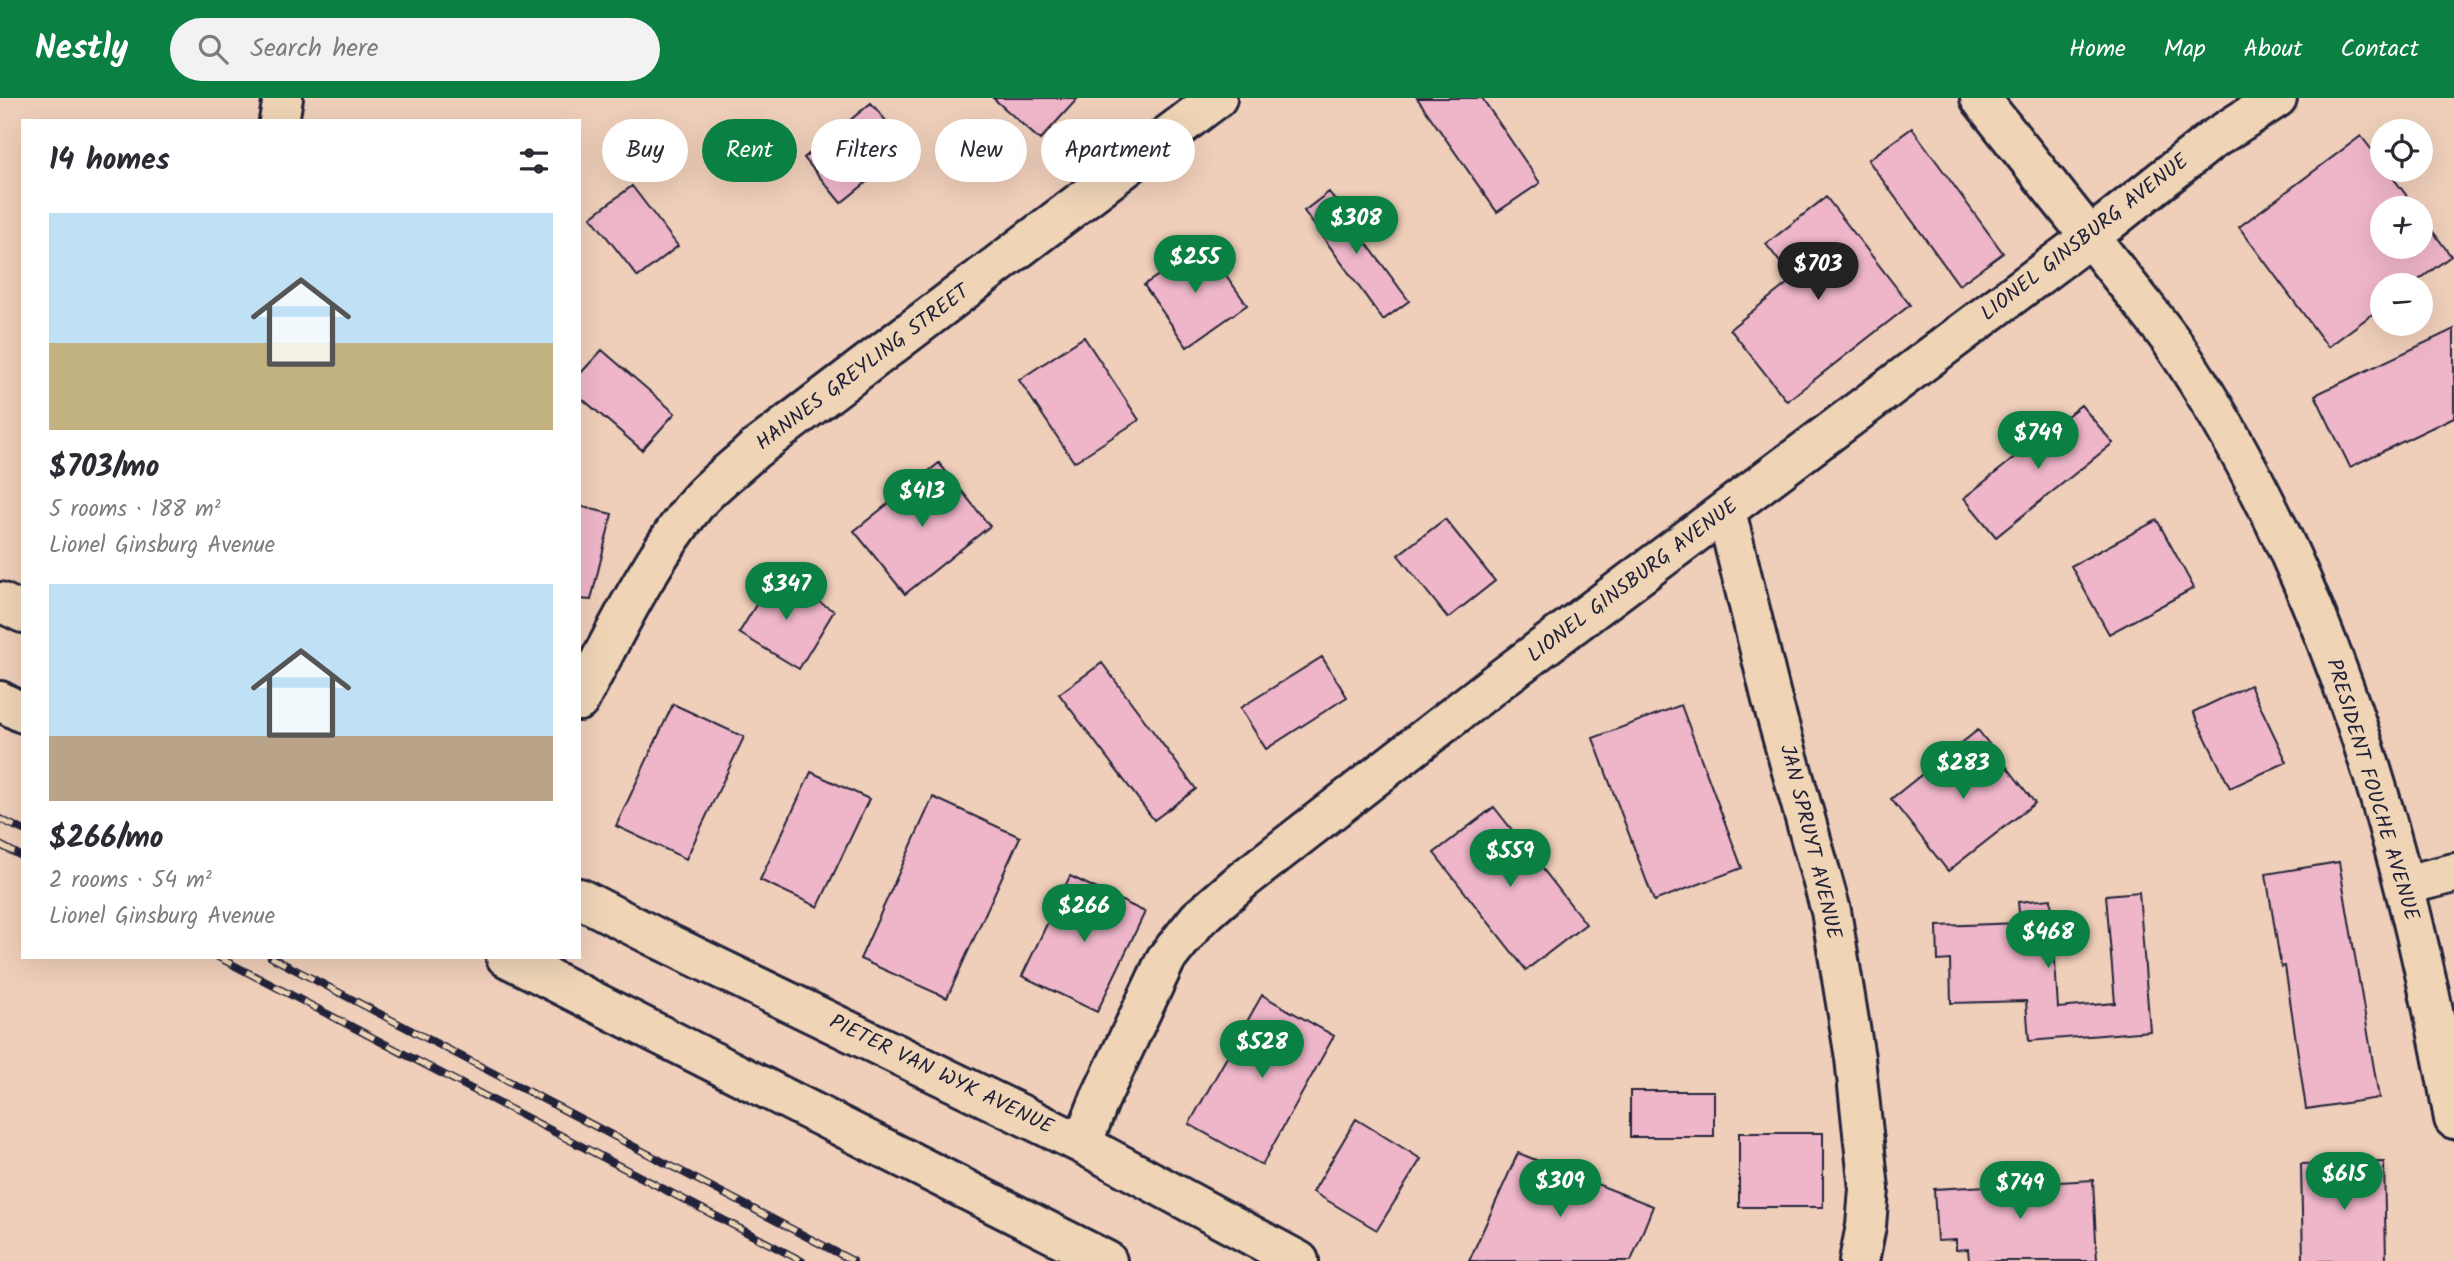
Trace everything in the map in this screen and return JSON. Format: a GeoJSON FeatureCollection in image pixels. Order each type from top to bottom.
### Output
{"type":"FeatureCollection","features":[{"type":"Feature","properties":{"kind":"street"},"geometry":{"type":"LineString","coordinates":[[279,119],[283,98]]}},
{"type":"Feature","properties":{"kind":"street","name":"HANNES GREYLING STREET"},"geometry":{"type":"LineString","coordinates":[[581,697],[625,613],[674,534],[700,499],[754,450],[1217,98]]}},
{"type":"Feature","properties":{"kind":"street","name":"PRESIDENT FOUCHE AVENUE"},"geometry":{"type":"LineString","coordinates":[[1980,98],[2171,342],[2239,452],[2284,539],[2350,704],[2405,885],[2440,1041],[2454,1119]]}},
{"type":"Feature","properties":{"kind":"street","name":"LIONEL GINSBURG AVENUE"},"geometry":{"type":"LineString","coordinates":[[1083,1144],[1100,1099],[1166,959],[1198,919],[1243,880],[1497,682],[2090,237],[2212,140],[2277,98]]}},
{"type":"Feature","properties":{"kind":"street","name":"JAN SPRUYT AVENUE"},"geometry":{"type":"LineString","coordinates":[[1726,511],[1772,700],[1831,911],[1855,1058],[1869,1189],[1866,1226],[1859,1261]]}},
{"type":"Feature","properties":{"kind":"street"},"geometry":{"type":"LineString","coordinates":[[0,602],[21,612]]}},
{"type":"Feature","properties":{"kind":"street"},"geometry":{"type":"LineString","coordinates":[[0,702],[21,712]]}},
{"type":"Feature","properties":{"kind":"street"},"geometry":{"type":"LineString","coordinates":[[2405,885],[2454,873]]}},
{"type":"Feature","properties":{"kind":"street","name":"PIETER VAN WYK AVENUE"},"geometry":{"type":"LineString","coordinates":[[581,899],[1083,1144],[1298,1261]]}},
{"type":"Feature","properties":{"kind":"street"},"geometry":{"type":"LineString","coordinates":[[510,959],[1107,1261]]}},
{"type":"Feature","properties":{"kind":"building"},"geometry":{"type":"Polygon","coordinates":[[[993,98],[1078,98],[1059,119],[1041,119],[1040,140],[1027,128],[1027,119],[1016,119],[993,98]]]}},
{"type":"Feature","properties":{"kind":"building"},"geometry":{"type":"Polygon","coordinates":[[[1417,98],[1482,98],[1540,183],[1497,212],[1417,98]]]}},
{"type":"Feature","properties":{"kind":"building"},"geometry":{"type":"Polygon","coordinates":[[[871,103],[885,119],[852,119],[871,103]]]}},
{"type":"Feature","properties":{"kind":"building"},"geometry":{"type":"Polygon","coordinates":[[[1912,128],[2003,253],[1959,285],[1868,160],[1912,128]]]}},
{"type":"Feature","properties":{"kind":"building"},"geometry":{"type":"Polygon","coordinates":[[[2361,136],[2370,148],[2370,182],[2396,182],[2407,196],[2370,196],[2370,259],[2433,259],[2433,232],[2451,256],[2428,273],[2370,273],[2370,316],[2328,347],[2239,227],[2361,136]]]}},
{"type":"Feature","properties":{"kind":"building"},"geometry":{"type":"Polygon","coordinates":[[[811,152],[811,167],[804,158],[811,152]]]}},
{"type":"Feature","properties":{"kind":"building"},"geometry":{"type":"Polygon","coordinates":[[[824,182],[867,182],[841,203],[824,182]]]}},
{"type":"Feature","properties":{"kind":"building"},"geometry":{"type":"Polygon","coordinates":[[[632,186],[678,246],[638,277],[591,217],[632,186]]]}},
{"type":"Feature","properties":{"kind":"building"},"geometry":{"type":"Polygon","coordinates":[[[1329,192],[1409,301],[1383,320],[1304,211],[1329,192]]]}},
{"type":"Feature","properties":{"kind":"building"},"geometry":{"type":"Polygon","coordinates":[[[1826,197],[1910,305],[1787,401],[1730,329],[1793,279],[1766,244],[1826,197]]]}},
{"type":"Feature","properties":{"kind":"building"},"geometry":{"type":"Polygon","coordinates":[[[1204,244],[1247,305],[1187,347],[1144,285],[1204,244]]]}},
{"type":"Feature","properties":{"kind":"building"},"geometry":{"type":"Polygon","coordinates":[[[2454,329],[2454,417],[2350,467],[2315,395],[2454,329]]]}},
{"type":"Feature","properties":{"kind":"building"},"geometry":{"type":"Polygon","coordinates":[[[1084,337],[1139,420],[1074,462],[1019,380],[1084,337]]]}},
{"type":"Feature","properties":{"kind":"building"},"geometry":{"type":"Polygon","coordinates":[[[602,350],[675,413],[642,450],[581,398],[581,373],[602,350]]]}},
{"type":"Feature","properties":{"kind":"building"},"geometry":{"type":"Polygon","coordinates":[[[2081,405],[2113,443],[1996,537],[1964,498],[2081,405]]]}},
{"type":"Feature","properties":{"kind":"building"},"geometry":{"type":"Polygon","coordinates":[[[939,463],[990,526],[905,594],[854,531],[939,463]]]}},
{"type":"Feature","properties":{"kind":"building"},"geometry":{"type":"Polygon","coordinates":[[[581,506],[612,514],[591,600],[581,599],[581,506]]]}},
{"type":"Feature","properties":{"kind":"building"},"geometry":{"type":"Polygon","coordinates":[[[1445,519],[1495,581],[1448,618],[1398,555],[1445,519]]]}},
{"type":"Feature","properties":{"kind":"building"},"geometry":{"type":"Polygon","coordinates":[[[2157,520],[2194,588],[2109,634],[2071,566],[2157,520]]]}},
{"type":"Feature","properties":{"kind":"building"},"geometry":{"type":"Polygon","coordinates":[[[774,575],[834,611],[799,669],[739,633],[774,575]]]}},
{"type":"Feature","properties":{"kind":"building"},"geometry":{"type":"Polygon","coordinates":[[[1322,657],[1347,697],[1266,749],[1240,708],[1322,657]]]}},
{"type":"Feature","properties":{"kind":"building"},"geometry":{"type":"Polygon","coordinates":[[[1102,663],[1196,789],[1154,820],[1059,694],[1102,663]]]}},
{"type":"Feature","properties":{"kind":"building"},"geometry":{"type":"Polygon","coordinates":[[[2250,685],[2287,762],[2230,788],[2193,712],[2250,685]]]}},
{"type":"Feature","properties":{"kind":"building"},"geometry":{"type":"Polygon","coordinates":[[[673,704],[744,737],[686,859],[616,826],[673,704]]]}},
{"type":"Feature","properties":{"kind":"building"},"geometry":{"type":"Polygon","coordinates":[[[1681,705],[1742,868],[1654,901],[1593,738],[1681,705]]]}},
{"type":"Feature","properties":{"kind":"building"},"geometry":{"type":"Polygon","coordinates":[[[1978,730],[2035,803],[1948,871],[1891,799],[1978,730]]]}},
{"type":"Feature","properties":{"kind":"building"},"geometry":{"type":"Polygon","coordinates":[[[811,772],[869,799],[818,907],[760,880],[811,772]]]}},
{"type":"Feature","properties":{"kind":"building"},"geometry":{"type":"Polygon","coordinates":[[[933,797],[1020,837],[947,998],[860,959],[933,797]]]}},
{"type":"Feature","properties":{"kind":"building"},"geometry":{"type":"Polygon","coordinates":[[[1494,807],[1586,924],[1526,970],[1434,853],[1494,807]]]}},
{"type":"Feature","properties":{"kind":"building"},"geometry":{"type":"Polygon","coordinates":[[[2339,862],[2379,1098],[2306,1109],[2285,966],[2281,967],[2266,874],[2339,862]]]}},
{"type":"Feature","properties":{"kind":"building"},"geometry":{"type":"Polygon","coordinates":[[[1070,876],[1145,912],[1097,1012],[1022,976],[1070,876]]]}},
{"type":"Feature","properties":{"kind":"building"},"geometry":{"type":"Polygon","coordinates":[[[2139,892],[2150,1031],[2029,1041],[2026,1001],[1951,1003],[1950,960],[1938,961],[1937,926],[2020,923],[2018,902],[2051,899],[2058,1008],[2115,1003],[2106,895],[2139,892]]]}},
{"type":"Feature","properties":{"kind":"building"},"geometry":{"type":"Polygon","coordinates":[[[1262,995],[1334,1036],[1262,1165],[1189,1124],[1262,995]]]}},
{"type":"Feature","properties":{"kind":"building"},"geometry":{"type":"Polygon","coordinates":[[[1630,1091],[1714,1091],[1714,1137],[1630,1137],[1630,1091]]]}},
{"type":"Feature","properties":{"kind":"building"},"geometry":{"type":"Polygon","coordinates":[[[1356,1119],[1421,1159],[1377,1230],[1313,1192],[1356,1119]]]}},
{"type":"Feature","properties":{"kind":"building"},"geometry":{"type":"Polygon","coordinates":[[[1739,1133],[1823,1133],[1823,1207],[1739,1207],[1739,1133]]]}},
{"type":"Feature","properties":{"kind":"building"},"geometry":{"type":"Polygon","coordinates":[[[1518,1153],[1653,1206],[1631,1261],[1469,1261],[1518,1153]]]}},
{"type":"Feature","properties":{"kind":"building"},"geometry":{"type":"Polygon","coordinates":[[[2384,1162],[2386,1261],[2303,1261],[2301,1164],[2384,1162]]]}},
{"type":"Feature","properties":{"kind":"building"},"geometry":{"type":"Polygon","coordinates":[[[2093,1180],[2097,1261],[1969,1261],[1968,1249],[1956,1250],[1956,1240],[1937,1241],[1934,1189],[2093,1180]]]}},
{"type":"Feature","properties":{"kind":"railway"},"geometry":{"type":"LineString","coordinates":[[0,819],[21,829]]}},
{"type":"Feature","properties":{"kind":"railway"},"geometry":{"type":"LineString","coordinates":[[0,845],[21,856]]}},
{"type":"Feature","properties":{"kind":"railway"},"geometry":{"type":"LineString","coordinates":[[222,959],[802,1261]]}},
{"type":"Feature","properties":{"kind":"railway"},"geometry":{"type":"LineString","coordinates":[[275,959],[853,1261]]}}]}
